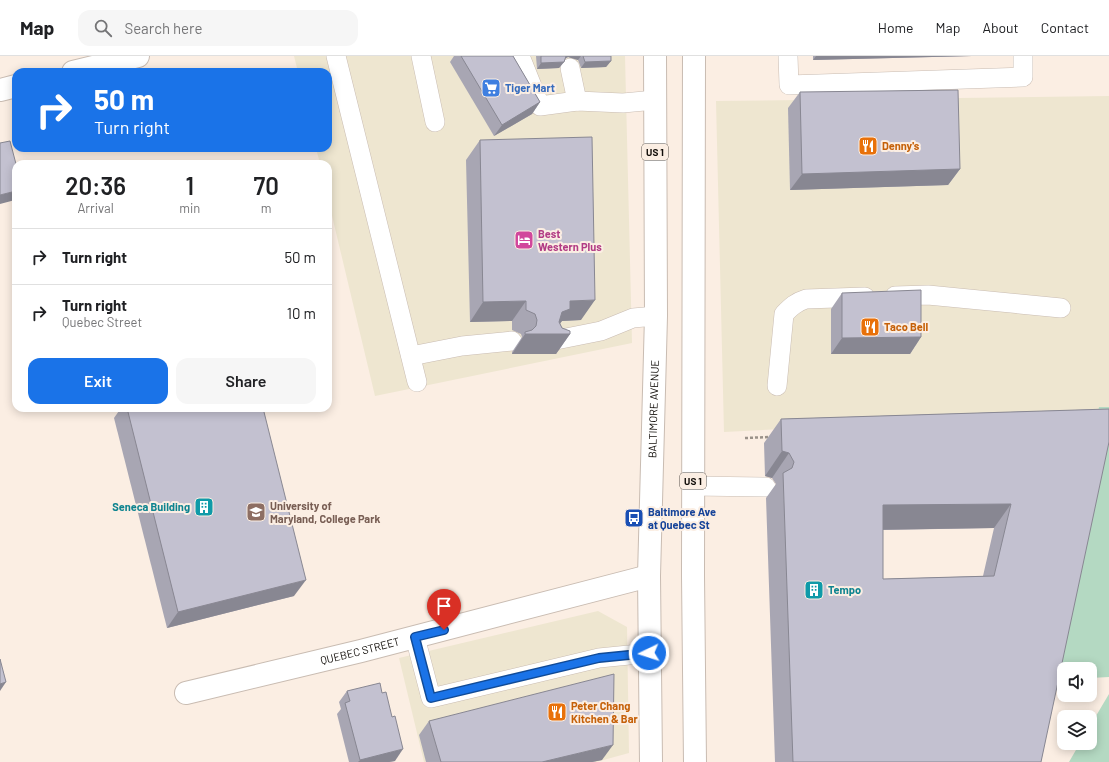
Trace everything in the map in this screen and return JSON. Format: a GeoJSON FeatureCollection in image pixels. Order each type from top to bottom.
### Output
{"type":"FeatureCollection","features":[{"type":"Feature","properties":{"kind":"main road"},"geometry":{"type":"LineString","coordinates":[[89,68],[138,56]]}},
{"type":"Feature","properties":{"kind":"main road","name":"BALTIMORE AVENUE"},"geometry":{"type":"LineString","coordinates":[[651,762],[649,576],[656,316],[655,56]]}},
{"type":"Feature","properties":{"kind":"main road","name":"US 1"},"geometry":{"type":"LineString","coordinates":[[694,56],[693,486],[695,762]]}},
{"type":"Feature","properties":{"kind":"main road"},"geometry":{"type":"LineString","coordinates":[[0,90],[12,87]]}},
{"type":"Feature","properties":{"kind":"main road","name":"QUEBEC STREET"},"geometry":{"type":"LineString","coordinates":[[186,693],[415,637],[649,576]]}},
{"type":"Feature","properties":{"kind":"lane"},"geometry":{"type":"LineString","coordinates":[[336,56],[417,382]]}},
{"type":"Feature","properties":{"kind":"lane"},"geometry":{"type":"LineString","coordinates":[[421,56],[436,122]]}},
{"type":"Feature","properties":{"kind":"lane"},"geometry":{"type":"LineString","coordinates":[[520,56],[540,106],[577,101],[623,103],[655,100]]}},
{"type":"Feature","properties":{"kind":"lane"},"geometry":{"type":"LineString","coordinates":[[788,56],[789,85],[1023,77],[1023,56]]}},
{"type":"Feature","properties":{"kind":"lane"},"geometry":{"type":"LineString","coordinates":[[570,68],[577,101]]}},
{"type":"Feature","properties":{"kind":"lane"},"geometry":{"type":"LineString","coordinates":[[777,386],[784,314],[797,302],[806,299],[928,295],[1061,308]]}},
{"type":"Feature","properties":{"kind":"lane"},"geometry":{"type":"LineString","coordinates":[[556,340],[601,331],[633,318],[656,316]]}},
{"type":"Feature","properties":{"kind":"lane"},"geometry":{"type":"LineString","coordinates":[[411,356],[462,346],[512,341]]}},
{"type":"Feature","properties":{"kind":"lane"},"geometry":{"type":"LineString","coordinates":[[693,486],[766,487]]}},
{"type":"Feature","properties":{"kind":"lane"},"geometry":{"type":"LineString","coordinates":[[415,637],[431,698],[599,658],[649,653]]}},
{"type":"Feature","properties":{"kind":"path"},"geometry":{"type":"LineString","coordinates":[[745,438],[777,437]]}},
{"type":"Feature","properties":{"kind":"shaded area"},"geometry":{"type":"Polygon","coordinates":[[[294,56],[625,56],[632,343],[375,396],[332,216],[332,160],[319,160],[317,152],[332,152],[332,68],[297,68],[294,56]]]}},
{"type":"Feature","properties":{"kind":"shaded area"},"geometry":{"type":"Polygon","coordinates":[[[1109,96],[1109,413],[724,432],[716,101],[1109,96]]]}},
{"type":"Feature","properties":{"kind":"shaded area"},"geometry":{"type":"Polygon","coordinates":[[[598,611],[627,627],[629,753],[596,762],[424,762],[399,658],[598,611]]]}},
{"type":"Feature","properties":{"kind":"green space"},"geometry":{"type":"Polygon","coordinates":[[[1099,407],[1109,407],[1109,677],[1097,678],[1097,662],[1057,662],[1057,680],[1049,681],[1099,407]]]}},
{"type":"Feature","properties":{"kind":"green space"},"geometry":{"type":"Polygon","coordinates":[[[1109,694],[1109,762],[1069,762],[1076,750],[1097,750],[1097,714],[1109,694]]]}},
{"type":"Feature","properties":{"kind":"building","name":"Tiger Mart"},"geometry":{"type":"Polygon","coordinates":[[[461,56],[513,56],[540,102],[502,125],[461,56]]]}},
{"type":"Feature","properties":{"kind":"building"},"geometry":{"type":"Polygon","coordinates":[[[541,56],[566,56],[564,62],[541,63],[541,56]]]}},
{"type":"Feature","properties":{"kind":"building"},"geometry":{"type":"Polygon","coordinates":[[[583,56],[611,56],[611,61],[585,62],[583,56]]]}},
{"type":"Feature","properties":{"kind":"building","name":"Denny's"},"geometry":{"type":"Polygon","coordinates":[[[958,90],[960,169],[802,174],[800,92],[958,90]]]}},
{"type":"Feature","properties":{"kind":"building","name":"Best Western Plus"},"geometry":{"type":"Polygon","coordinates":[[[592,137],[595,300],[570,301],[570,309],[562,312],[559,322],[562,328],[570,331],[570,334],[525,334],[525,332],[532,330],[536,326],[537,320],[535,314],[526,310],[526,301],[483,302],[480,140],[592,137]]]}},
{"type":"Feature","properties":{"kind":"building"},"geometry":{"type":"Polygon","coordinates":[[[10,141],[15,160],[12,160],[12,192],[0,195],[0,143],[10,141]]]}},
{"type":"Feature","properties":{"kind":"building"},"geometry":{"type":"Polygon","coordinates":[[[921,290],[921,337],[842,338],[842,293],[921,290]]]}},
{"type":"Feature","properties":{"kind":"building","name":"Tempo"},"geometry":{"type":"Polygon","coordinates":[[[1109,409],[1109,442],[1062,662],[1057,662],[1057,687],[1041,762],[793,762],[783,473],[792,468],[794,462],[789,453],[782,451],[781,419],[1109,409]],[[1011,504],[883,505],[883,579],[994,576],[1011,504]]]}},
{"type":"Feature","properties":{"kind":"building","name":"Seneca Building"},"geometry":{"type":"Polygon","coordinates":[[[128,412],[264,412],[306,580],[178,612],[128,412]]]}},
{"type":"Feature","properties":{"kind":"building"},"geometry":{"type":"Polygon","coordinates":[[[0,659],[6,682],[0,684],[0,659]]]}},
{"type":"Feature","properties":{"kind":"building","name":"Peter Chang Kitchen & Bar"},"geometry":{"type":"Polygon","coordinates":[[[614,674],[613,745],[542,762],[441,762],[429,721],[614,674]]]}},
{"type":"Feature","properties":{"kind":"building"},"geometry":{"type":"Polygon","coordinates":[[[380,683],[382,693],[386,692],[392,717],[395,716],[403,749],[360,760],[345,703],[350,701],[347,691],[380,683]]]}},
{"type":"Feature","properties":{"kind":"place","name":"Tiger Mart"},"geometry":{"type":"Point","coordinates":[491,88]}},
{"type":"Feature","properties":{"kind":"place","name":"Denny's"},"geometry":{"type":"Point","coordinates":[868,146]}},
{"type":"Feature","properties":{"kind":"place","name":"Best Western Plus"},"geometry":{"type":"Point","coordinates":[524,240]}},
{"type":"Feature","properties":{"kind":"place","name":"Taco Bell"},"geometry":{"type":"Point","coordinates":[870,327]}},
{"type":"Feature","properties":{"kind":"place","name":"Seneca Building"},"geometry":{"type":"Point","coordinates":[204,507]}},
{"type":"Feature","properties":{"kind":"place","name":"University of Maryland, College Park"},"geometry":{"type":"Point","coordinates":[256,512]}},
{"type":"Feature","properties":{"kind":"place","name":"Baltimore Ave at Quebec St"},"geometry":{"type":"Point","coordinates":[634,518]}},
{"type":"Feature","properties":{"kind":"place","name":"Tempo"},"geometry":{"type":"Point","coordinates":[814,590]}},
{"type":"Feature","properties":{"kind":"place","name":"Peter Chang Kitchen & Bar"},"geometry":{"type":"Point","coordinates":[557,712]}},
{"type":"Feature","properties":{"kind":"route"},"geometry":{"type":"LineString","coordinates":[[444,630],[415,637],[431,698],[599,658],[649,653]]}}]}
